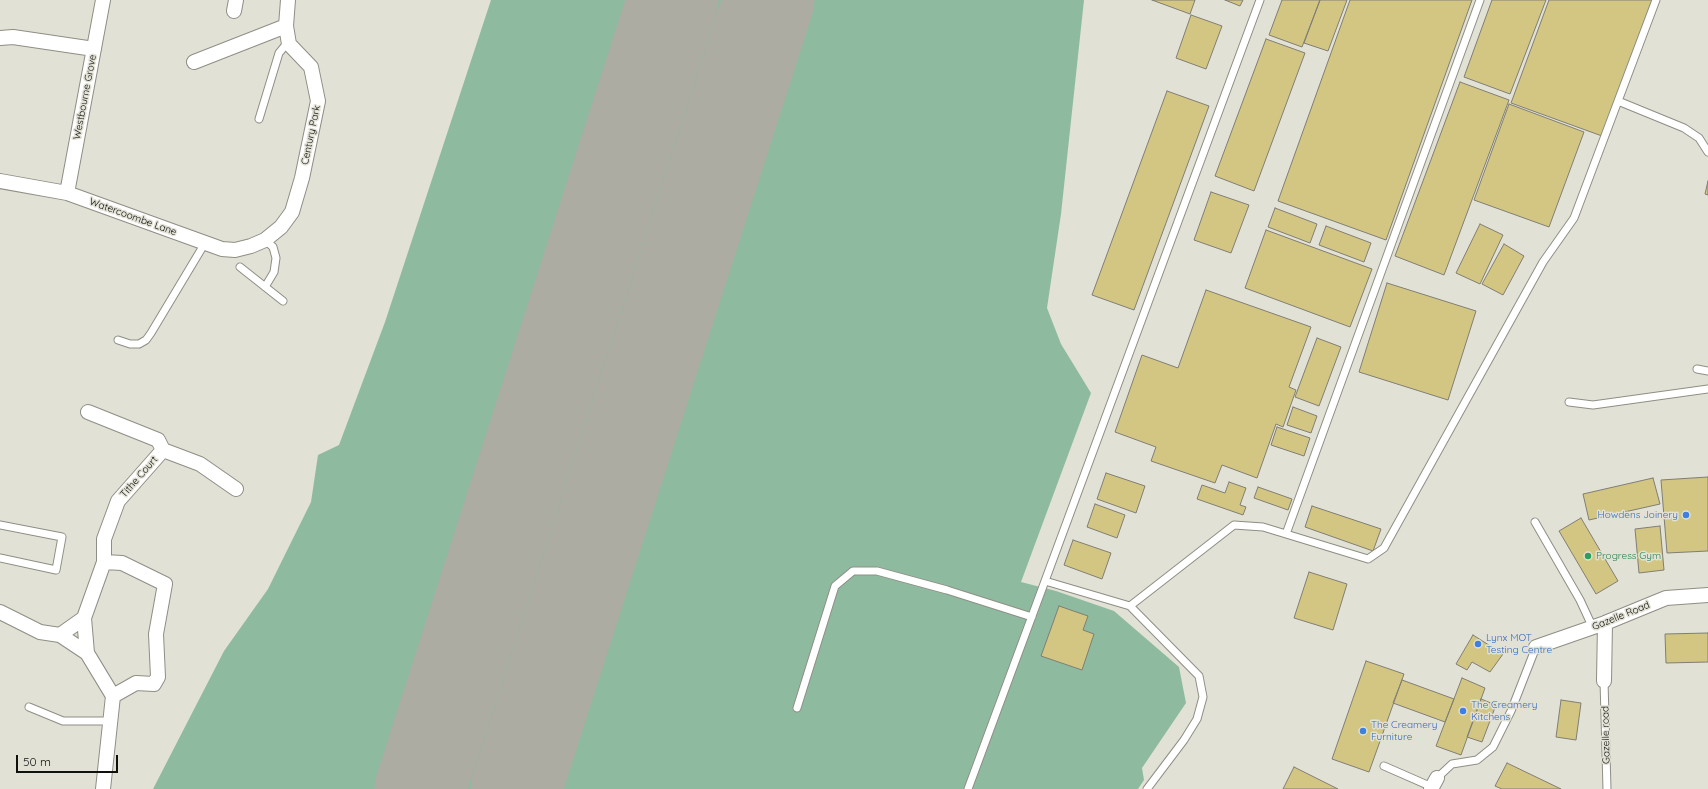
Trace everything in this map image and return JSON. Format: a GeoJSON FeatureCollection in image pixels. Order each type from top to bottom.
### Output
{"type":"FeatureCollection","features":[{"type":"Feature","properties":{"kind":"street","name":"Westbourne Grove"},"geometry":{"type":"LineString","coordinates":[[67,193],[103,0]]}},
{"type":"Feature","properties":{"kind":"street","name":"Century Park"},"geometry":{"type":"LineString","coordinates":[[265,240],[281,227],[292,212],[302,178],[318,100],[311,67],[289,41],[286,26],[288,0]]}},
{"type":"Feature","properties":{"kind":"street"},"geometry":{"type":"LineString","coordinates":[[194,62],[286,26]]}},
{"type":"Feature","properties":{"kind":"street"},"geometry":{"type":"LineString","coordinates":[[0,38],[13,37],[94,49]]}},
{"type":"Feature","properties":{"kind":"street","name":"Watercoombe Lane"},"geometry":{"type":"LineString","coordinates":[[0,181],[67,193],[222,249],[235,250],[251,246],[265,240]]}},
{"type":"Feature","properties":{"kind":"street","name":"Tithe Court"},"geometry":{"type":"LineString","coordinates":[[88,412],[158,440],[162,450],[200,464],[236,489]]}},
{"type":"Feature","properties":{"kind":"street","name":"Tithe Court"},"geometry":{"type":"LineString","coordinates":[[87,653],[84,618],[104,562],[104,539],[118,501],[162,450]]}},
{"type":"Feature","properties":{"kind":"street"},"geometry":{"type":"LineString","coordinates":[[104,562],[122,563],[165,584],[156,634],[158,677],[154,684],[136,683],[113,696]]}},
{"type":"Feature","properties":{"kind":"street","name":"Gazelle Road"},"geometry":{"type":"LineString","coordinates":[[1536,647],[1599,625],[1666,598],[1708,595]]}},
{"type":"Feature","properties":{"kind":"street"},"geometry":{"type":"LineString","coordinates":[[0,612],[40,632],[60,635],[87,653],[113,696],[103,789]]}},
{"type":"Feature","properties":{"kind":"street"},"geometry":{"type":"LineString","coordinates":[[60,635],[84,618]]}},
{"type":"Feature","properties":{"kind":"street"},"geometry":{"type":"LineString","coordinates":[[1599,625],[1604,681]]}},
{"type":"Feature","properties":{"kind":"lane"},"geometry":{"type":"LineString","coordinates":[[968,789],[1260,0]]}},
{"type":"Feature","properties":{"kind":"lane"},"geometry":{"type":"LineString","coordinates":[[1286,534],[1480,0]]}},
{"type":"Feature","properties":{"kind":"lane"},"geometry":{"type":"LineString","coordinates":[[1130,606],[1234,525],[1263,527],[1368,559],[1384,548],[1543,262],[1574,218],[1656,0]]}},
{"type":"Feature","properties":{"kind":"lane"},"geometry":{"type":"LineString","coordinates":[[259,119],[279,53],[289,41]]}},
{"type":"Feature","properties":{"kind":"lane"},"geometry":{"type":"LineString","coordinates":[[1618,101],[1684,128],[1698,138],[1708,152]]}},
{"type":"Feature","properties":{"kind":"lane"},"geometry":{"type":"LineString","coordinates":[[265,240],[273,247],[276,258],[274,272],[265,287]]}},
{"type":"Feature","properties":{"kind":"lane"},"geometry":{"type":"LineString","coordinates":[[118,340],[130,344],[139,344],[146,340],[152,333],[205,243]]}},
{"type":"Feature","properties":{"kind":"lane"},"geometry":{"type":"LineString","coordinates":[[240,268],[283,302]]}},
{"type":"Feature","properties":{"kind":"lane"},"geometry":{"type":"LineString","coordinates":[[1697,369],[1708,371]]}},
{"type":"Feature","properties":{"kind":"lane"},"geometry":{"type":"LineString","coordinates":[[1569,402],[1593,405],[1708,389]]}},
{"type":"Feature","properties":{"kind":"lane"},"geometry":{"type":"LineString","coordinates":[[1535,522],[1580,600],[1599,625]]}},
{"type":"Feature","properties":{"kind":"lane"},"geometry":{"type":"LineString","coordinates":[[0,525],[62,537],[56,570],[0,558]]}},
{"type":"Feature","properties":{"kind":"lane"},"geometry":{"type":"LineString","coordinates":[[798,708],[835,586],[853,571],[877,571],[948,590],[1032,617]]}},
{"type":"Feature","properties":{"kind":"lane"},"geometry":{"type":"LineString","coordinates":[[1046,581],[1130,606],[1199,676],[1203,697],[1197,719],[1184,740],[1147,789]]}},
{"type":"Feature","properties":{"kind":"lane"},"geometry":{"type":"LineString","coordinates":[[1384,766],[1433,785],[1452,764],[1477,760],[1493,747],[1511,711],[1536,647]]}},
{"type":"Feature","properties":{"kind":"lane","name":"Gazelle road"},"geometry":{"type":"LineString","coordinates":[[1604,681],[1607,789]]}},
{"type":"Feature","properties":{"kind":"lane"},"geometry":{"type":"LineString","coordinates":[[29,707],[63,720],[110,722]]}},
{"type":"Feature","properties":{"kind":"green space"},"geometry":{"type":"Polygon","coordinates":[[[491,0],[1084,0],[1061,214],[1047,308],[1061,344],[1091,393],[1021,582],[1056,591],[1114,611],[1179,667],[1186,703],[1142,768],[1144,780],[1138,789],[153,789],[224,651],[268,589],[311,502],[318,455],[339,445],[385,322],[491,0]]]}},
{"type":"Feature","properties":{"kind":"building"},"geometry":{"type":"Polygon","coordinates":[[[1152,0],[1195,0],[1190,14],[1152,0]]]}},
{"type":"Feature","properties":{"kind":"building"},"geometry":{"type":"Polygon","coordinates":[[[1225,0],[1243,0],[1240,6],[1225,0]]]}},
{"type":"Feature","properties":{"kind":"building"},"geometry":{"type":"Polygon","coordinates":[[[1282,0],[1320,0],[1302,47],[1269,35],[1282,0]]]}},
{"type":"Feature","properties":{"kind":"building"},"geometry":{"type":"Polygon","coordinates":[[[1320,0],[1347,0],[1328,51],[1304,43],[1320,0]]]}},
{"type":"Feature","properties":{"kind":"building"},"geometry":{"type":"Polygon","coordinates":[[[1350,0],[1472,0],[1386,240],[1278,201],[1350,0]]]}},
{"type":"Feature","properties":{"kind":"building"},"geometry":{"type":"Polygon","coordinates":[[[1492,0],[1546,0],[1510,94],[1464,77],[1492,0]]]}},
{"type":"Feature","properties":{"kind":"building"},"geometry":{"type":"Polygon","coordinates":[[[1549,0],[1652,0],[1602,136],[1511,103],[1549,0]]]}},
{"type":"Feature","properties":{"kind":"building"},"geometry":{"type":"Polygon","coordinates":[[[1191,15],[1222,26],[1206,69],[1176,58],[1191,15]]]}},
{"type":"Feature","properties":{"kind":"building"},"geometry":{"type":"Polygon","coordinates":[[[1266,39],[1305,53],[1254,191],[1215,176],[1266,39]]]}},
{"type":"Feature","properties":{"kind":"building"},"geometry":{"type":"Polygon","coordinates":[[[1460,82],[1509,100],[1444,275],[1395,256],[1460,82]]]}},
{"type":"Feature","properties":{"kind":"building"},"geometry":{"type":"Polygon","coordinates":[[[1167,91],[1209,106],[1134,310],[1092,295],[1167,91]]]}},
{"type":"Feature","properties":{"kind":"building"},"geometry":{"type":"Polygon","coordinates":[[[1509,104],[1584,132],[1549,227],[1474,200],[1509,104]]]}},
{"type":"Feature","properties":{"kind":"building"},"geometry":{"type":"Polygon","coordinates":[[[1708,181],[1708,195],[1705,194],[1708,181]]]}},
{"type":"Feature","properties":{"kind":"building"},"geometry":{"type":"Polygon","coordinates":[[[1211,192],[1249,205],[1231,253],[1194,240],[1211,192]]]}},
{"type":"Feature","properties":{"kind":"building"},"geometry":{"type":"Polygon","coordinates":[[[1275,208],[1317,224],[1310,243],[1268,227],[1275,208]]]}},
{"type":"Feature","properties":{"kind":"building"},"geometry":{"type":"Polygon","coordinates":[[[1480,224],[1503,235],[1480,284],[1456,273],[1480,224]]]}},
{"type":"Feature","properties":{"kind":"building"},"geometry":{"type":"Polygon","coordinates":[[[1326,226],[1371,243],[1364,262],[1319,245],[1326,226]]]}},
{"type":"Feature","properties":{"kind":"building"},"geometry":{"type":"Polygon","coordinates":[[[1266,230],[1372,269],[1350,327],[1245,288],[1266,230]]]}},
{"type":"Feature","properties":{"kind":"building"},"geometry":{"type":"Polygon","coordinates":[[[1504,244],[1524,256],[1503,295],[1482,284],[1504,244]]]}},
{"type":"Feature","properties":{"kind":"building"},"geometry":{"type":"Polygon","coordinates":[[[1387,283],[1476,311],[1448,400],[1359,372],[1387,283]]]}},
{"type":"Feature","properties":{"kind":"building"},"geometry":{"type":"Polygon","coordinates":[[[1206,290],[1311,327],[1289,387],[1296,390],[1283,427],[1276,424],[1257,478],[1222,465],[1215,483],[1151,461],[1156,447],[1115,432],[1142,355],[1178,368],[1206,290]]]}},
{"type":"Feature","properties":{"kind":"building"},"geometry":{"type":"Polygon","coordinates":[[[1317,338],[1341,347],[1319,406],[1295,397],[1317,338]]]}},
{"type":"Feature","properties":{"kind":"building"},"geometry":{"type":"Polygon","coordinates":[[[1293,407],[1317,416],[1311,433],[1287,425],[1293,407]]]}},
{"type":"Feature","properties":{"kind":"building"},"geometry":{"type":"Polygon","coordinates":[[[1277,427],[1310,438],[1304,456],[1271,445],[1277,427]]]}},
{"type":"Feature","properties":{"kind":"building"},"geometry":{"type":"Polygon","coordinates":[[[1106,473],[1145,486],[1136,513],[1097,499],[1106,473]]]}},
{"type":"Feature","properties":{"kind":"building","name":"Howdens Joinery"},"geometry":{"type":"Polygon","coordinates":[[[1708,477],[1708,551],[1667,553],[1661,480],[1708,477]]]}},
{"type":"Feature","properties":{"kind":"building"},"geometry":{"type":"Polygon","coordinates":[[[1653,478],[1660,504],[1589,520],[1583,494],[1653,478]]]}},
{"type":"Feature","properties":{"kind":"building"},"geometry":{"type":"Polygon","coordinates":[[[1229,482],[1246,488],[1240,505],[1246,507],[1243,515],[1197,499],[1202,485],[1225,493],[1229,482]]]}},
{"type":"Feature","properties":{"kind":"building"},"geometry":{"type":"Polygon","coordinates":[[[1258,487],[1292,499],[1288,510],[1254,498],[1258,487]]]}},
{"type":"Feature","properties":{"kind":"building"},"geometry":{"type":"Polygon","coordinates":[[[1095,504],[1125,515],[1117,538],[1087,527],[1095,504]]]}},
{"type":"Feature","properties":{"kind":"building"},"geometry":{"type":"Polygon","coordinates":[[[1312,506],[1381,529],[1373,551],[1305,527],[1312,506]]]}},
{"type":"Feature","properties":{"kind":"building","name":"Progress Gym"},"geometry":{"type":"Polygon","coordinates":[[[1581,518],[1618,581],[1596,594],[1559,531],[1581,518]]]}},
{"type":"Feature","properties":{"kind":"building"},"geometry":{"type":"Polygon","coordinates":[[[1660,526],[1664,570],[1639,573],[1635,529],[1660,526]]]}},
{"type":"Feature","properties":{"kind":"building"},"geometry":{"type":"Polygon","coordinates":[[[1073,540],[1111,553],[1102,579],[1064,565],[1073,540]]]}},
{"type":"Feature","properties":{"kind":"building"},"geometry":{"type":"Polygon","coordinates":[[[1309,572],[1347,584],[1333,630],[1294,618],[1309,572]]]}},
{"type":"Feature","properties":{"kind":"building"},"geometry":{"type":"Polygon","coordinates":[[[1059,606],[1088,616],[1083,630],[1094,634],[1082,670],[1041,656],[1059,606]]]}},
{"type":"Feature","properties":{"kind":"building"},"geometry":{"type":"Polygon","coordinates":[[[1708,633],[1708,662],[1666,663],[1665,634],[1708,633]]]}},
{"type":"Feature","properties":{"kind":"building","name":"Lynx MOT Testing Centre"},"geometry":{"type":"Polygon","coordinates":[[[1473,635],[1503,654],[1490,672],[1472,662],[1467,670],[1456,664],[1473,635]]]}},
{"type":"Feature","properties":{"kind":"building","name":"The Creamery Furniture"},"geometry":{"type":"Polygon","coordinates":[[[1366,661],[1404,674],[1369,772],[1332,759],[1366,661]]]}},
{"type":"Feature","properties":{"kind":"building","name":"The Creamery Kitchens"},"geometry":{"type":"Polygon","coordinates":[[[1462,678],[1485,688],[1461,755],[1436,746],[1462,678]]]}},
{"type":"Feature","properties":{"kind":"building"},"geometry":{"type":"Polygon","coordinates":[[[1402,680],[1454,699],[1445,722],[1393,703],[1402,680]]]}},
{"type":"Feature","properties":{"kind":"building"},"geometry":{"type":"Polygon","coordinates":[[[1481,699],[1496,705],[1482,742],[1467,737],[1481,699]]]}},
{"type":"Feature","properties":{"kind":"building"},"geometry":{"type":"Polygon","coordinates":[[[1561,700],[1581,703],[1576,740],[1556,737],[1561,700]]]}},
{"type":"Feature","properties":{"kind":"building"},"geometry":{"type":"Polygon","coordinates":[[[1507,763],[1561,789],[1502,789],[1495,786],[1507,763]]]}},
{"type":"Feature","properties":{"kind":"building"},"geometry":{"type":"Polygon","coordinates":[[[1294,767],[1338,789],[1283,789],[1294,767]]]}},
{"type":"Feature","properties":{"kind":"runway"},"geometry":{"type":"LineString","coordinates":[[420,789],[673,0]]}},
{"type":"Feature","properties":{"kind":"runway"},"geometry":{"type":"LineString","coordinates":[[516,789],[769,0]]}},
{"type":"Feature","properties":{"kind":"place","name":"Howdens Joinery"},"geometry":{"type":"Point","coordinates":[1686,515]}},
{"type":"Feature","properties":{"kind":"place","name":"Progress Gym"},"geometry":{"type":"Point","coordinates":[1588,556]}},
{"type":"Feature","properties":{"kind":"place","name":"Lynx MOT Testing Centre"},"geometry":{"type":"Point","coordinates":[1478,644]}},
{"type":"Feature","properties":{"kind":"place","name":"The Creamery Kitchens"},"geometry":{"type":"Point","coordinates":[1463,711]}},
{"type":"Feature","properties":{"kind":"place","name":"The Creamery Furniture"},"geometry":{"type":"Point","coordinates":[1363,731]}}]}
